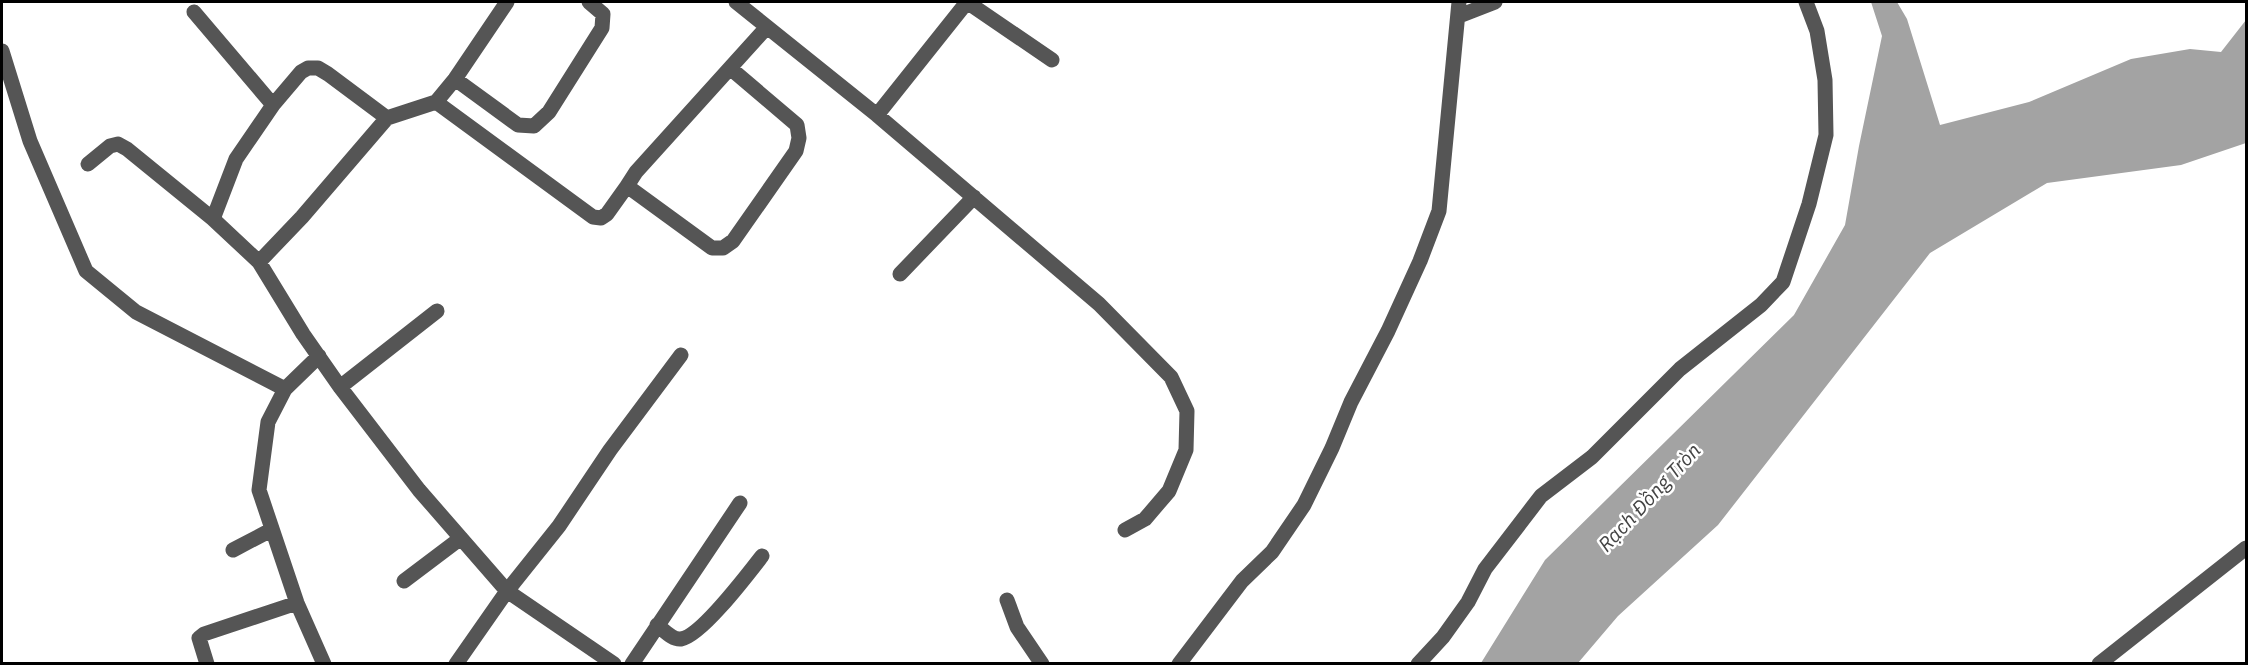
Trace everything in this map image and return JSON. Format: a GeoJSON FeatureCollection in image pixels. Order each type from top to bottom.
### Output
{"type":"FeatureCollection","features":[{"type":"Feature","properties":{"kind":"street"},"geometry":{"type":"LineString","coordinates":[[259,262],[302,217],[387,118],[436,102],[455,79],[507,2]]}},
{"type":"Feature","properties":{"kind":"street"},"geometry":{"type":"LineString","coordinates":[[455,79],[518,125],[534,126],[549,112],[602,28],[603,14],[589,2]]}},
{"type":"Feature","properties":{"kind":"street"},"geometry":{"type":"LineString","coordinates":[[736,2],[878,115],[974,197],[1107,312],[1171,377],[1187,411],[1186,450],[1169,491],[1145,519],[1125,530]]}},
{"type":"Feature","properties":{"kind":"street"},"geometry":{"type":"LineString","coordinates":[[878,115],[967,2],[1052,60]]}},
{"type":"Feature","properties":{"kind":"street"},"geometry":{"type":"LineString","coordinates":[[1179,663],[1242,581],[1272,552],[1304,505],[1332,448],[1351,402],[1388,331],[1420,261],[1439,211],[1459,9],[1495,2]]}},
{"type":"Feature","properties":{"kind":"street"},"geometry":{"type":"LineString","coordinates":[[1418,663],[1443,637],[1468,602],[1485,569],[1541,496],[1593,457],[1680,369],[1761,305],[1783,282],[1809,204],[1826,135],[1825,80],[1817,31],[1806,2]]}},
{"type":"Feature","properties":{"kind":"street"},"geometry":{"type":"LineString","coordinates":[[194,12],[273,105]]}},
{"type":"Feature","properties":{"kind":"street"},"geometry":{"type":"LineString","coordinates":[[436,102],[593,217],[601,218],[607,214],[636,172],[767,27]]}},
{"type":"Feature","properties":{"kind":"street"},"geometry":{"type":"LineString","coordinates":[[2,51],[30,141],[86,271],[136,312],[285,389]]}},
{"type":"Feature","properties":{"kind":"street"},"geometry":{"type":"LineString","coordinates":[[213,219],[236,159],[273,105],[301,72],[308,68],[318,68],[387,118]]}},
{"type":"Feature","properties":{"kind":"street"},"geometry":{"type":"LineString","coordinates":[[627,186],[712,248],[723,248],[733,241],[796,152],[800,138],[797,125],[730,68]]}},
{"type":"Feature","properties":{"kind":"street"},"geometry":{"type":"LineString","coordinates":[[88,164],[110,146],[118,144],[127,149],[213,219],[259,262],[303,334],[340,387],[419,490],[507,591],[614,663]]}},
{"type":"Feature","properties":{"kind":"street"},"geometry":{"type":"LineString","coordinates":[[900,274],[974,197]]}},
{"type":"Feature","properties":{"kind":"street"},"geometry":{"type":"LineString","coordinates":[[340,387],[437,311]]}},
{"type":"Feature","properties":{"kind":"street"},"geometry":{"type":"LineString","coordinates":[[456,663],[507,591],[559,526],[610,450],[681,355]]}},
{"type":"Feature","properties":{"kind":"street"},"geometry":{"type":"LineString","coordinates":[[319,356],[285,389],[268,422],[259,490],[297,603],[324,663]]}},
{"type":"Feature","properties":{"kind":"street"},"geometry":{"type":"LineString","coordinates":[[632,663],[740,503]]}},
{"type":"Feature","properties":{"kind":"street"},"geometry":{"type":"LineString","coordinates":[[233,550],[271,530]]}},
{"type":"Feature","properties":{"kind":"street"},"geometry":{"type":"LineString","coordinates":[[404,581],[461,538]]}},
{"type":"Feature","properties":{"kind":"street"},"geometry":{"type":"LineString","coordinates":[[2099,663],[2247,548]]}},
{"type":"Feature","properties":{"kind":"street"},"geometry":{"type":"LineString","coordinates":[[657,625],[674,639],[690,635],[720,607],[762,556]]}},
{"type":"Feature","properties":{"kind":"street"},"geometry":{"type":"LineString","coordinates":[[1007,600],[1017,627],[1041,663]]}},
{"type":"Feature","properties":{"kind":"street"},"geometry":{"type":"LineString","coordinates":[[207,663],[199,638],[204,634],[297,603]]}},
{"type":"Feature","properties":{"kind":"water","name":"Rạch Đồng Tròn"},"geometry":{"type":"Polygon","coordinates":[[[1871,2],[1897,2],[1907,19],[1940,125],[2029,102],[2131,59],[2190,49],[2221,52],[2246,20],[2246,143],[2181,165],[2047,183],[1930,253],[1718,525],[1618,616],[1578,663],[1481,663],[1545,560],[1794,315],[1845,225],[1882,36],[1871,2]]]}}]}
